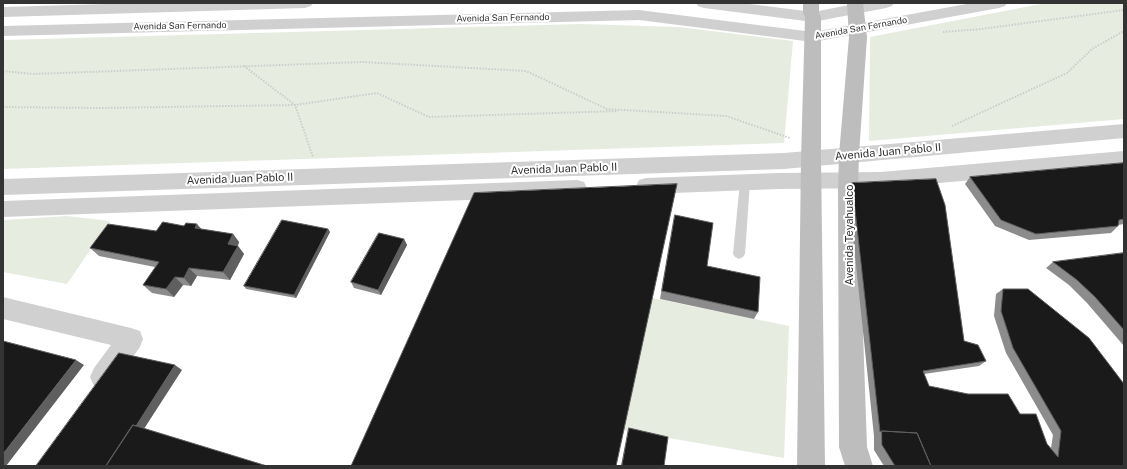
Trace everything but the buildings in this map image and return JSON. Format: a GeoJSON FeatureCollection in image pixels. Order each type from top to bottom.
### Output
{"type":"FeatureCollection","features":[{"type":"Feature","properties":{"kind":"main road","name":"Avenida Teyahualco"},"geometry":{"type":"LineString","coordinates":[[856,14],[848,197],[853,447],[859,466]]}},
{"type":"Feature","properties":{"kind":"main road"},"geometry":{"type":"LineString","coordinates":[[811,466],[811,159],[813,19]]}},
{"type":"Feature","properties":{"kind":"street"},"geometry":{"type":"LineString","coordinates":[[3,12],[304,3]]}},
{"type":"Feature","properties":{"kind":"street"},"geometry":{"type":"LineString","coordinates":[[704,3],[813,19]]}},
{"type":"Feature","properties":{"kind":"street"},"geometry":{"type":"LineString","coordinates":[[856,14],[886,3]]}},
{"type":"Feature","properties":{"kind":"street","name":"Avenida San Fernando"},"geometry":{"type":"LineString","coordinates":[[3,31],[639,15],[813,19],[856,14],[999,3]]}},
{"type":"Feature","properties":{"kind":"street","name":"Avenida Juan Pablo II"},"geometry":{"type":"LineString","coordinates":[[3,188],[811,159],[1124,131]]}},
{"type":"Feature","properties":{"kind":"street"},"geometry":{"type":"LineString","coordinates":[[630,186],[745,182],[881,180],[1124,159]]}},
{"type":"Feature","properties":{"kind":"street"},"geometry":{"type":"LineString","coordinates":[[3,210],[599,188]]}},
{"type":"Feature","properties":{"kind":"street"},"geometry":{"type":"LineString","coordinates":[[3,309],[131,339],[88,396]]}},
{"type":"Feature","properties":{"kind":"lane"},"geometry":{"type":"LineString","coordinates":[[739,254],[745,182]]}},
{"type":"Feature","properties":{"kind":"path"},"geometry":{"type":"LineString","coordinates":[[942,32],[989,28],[1124,10]]}},
{"type":"Feature","properties":{"kind":"path"},"geometry":{"type":"LineString","coordinates":[[947,128],[1067,73],[1092,49],[1124,31]]}},
{"type":"Feature","properties":{"kind":"path"},"geometry":{"type":"LineString","coordinates":[[3,71],[33,74],[363,62],[526,71],[607,109],[726,116],[796,140]]}},
{"type":"Feature","properties":{"kind":"path"},"geometry":{"type":"LineString","coordinates":[[244,66],[295,105],[314,159]]}},
{"type":"Feature","properties":{"kind":"path"},"geometry":{"type":"LineString","coordinates":[[3,107],[99,108],[295,105],[377,93],[429,117],[636,110]]}},
{"type":"Feature","properties":{"kind":"shaded area"},"geometry":{"type":"Polygon","coordinates":[[[1046,3],[1124,3],[1124,119],[869,141],[870,37],[1046,3]]]}},
{"type":"Feature","properties":{"kind":"shaded area"},"geometry":{"type":"Polygon","coordinates":[[[580,24],[679,27],[793,41],[784,143],[3,169],[3,40],[580,24]]]}},
{"type":"Feature","properties":{"kind":"shaded area"},"geometry":{"type":"Polygon","coordinates":[[[67,216],[110,221],[67,284],[3,272],[3,220],[67,216]]]}},
{"type":"Feature","properties":{"kind":"shaded area"},"geometry":{"type":"Polygon","coordinates":[[[652,298],[789,326],[784,458],[623,430],[652,298]]]}}]}
